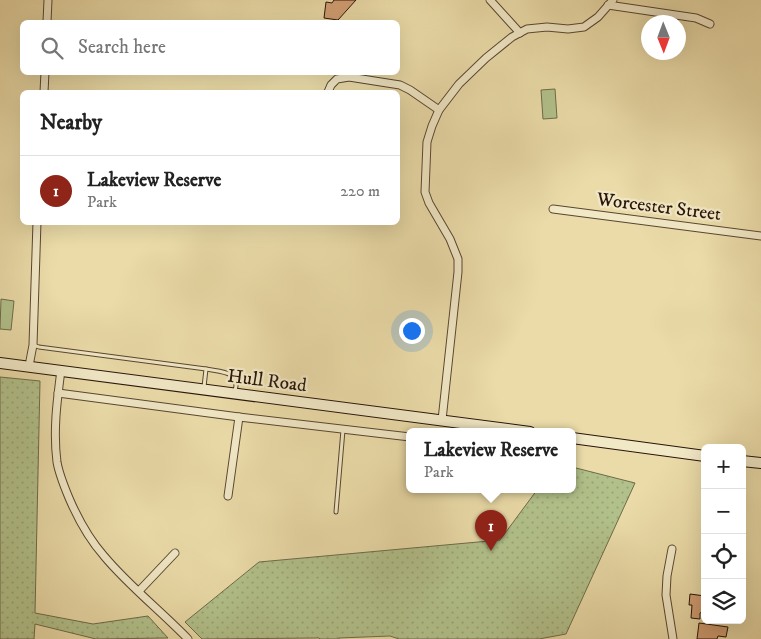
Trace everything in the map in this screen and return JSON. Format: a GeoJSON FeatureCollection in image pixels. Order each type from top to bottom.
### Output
{"type":"FeatureCollection","features":[{"type":"Feature","properties":{"kind":"main road","name":"Hull Road"},"geometry":{"type":"LineString","coordinates":[[0,363],[501,428]]}},
{"type":"Feature","properties":{"kind":"main road"},"geometry":{"type":"LineString","coordinates":[[576,439],[701,455]]}},
{"type":"Feature","properties":{"kind":"main road"},"geometry":{"type":"LineString","coordinates":[[746,461],[761,463]]}},
{"type":"Feature","properties":{"kind":"street"},"geometry":{"type":"LineString","coordinates":[[47,20],[48,0]]}},
{"type":"Feature","properties":{"kind":"street"},"geometry":{"type":"LineString","coordinates":[[490,0],[520,33]]}},
{"type":"Feature","properties":{"kind":"street"},"geometry":{"type":"LineString","coordinates":[[442,420],[458,259],[450,239],[429,204],[425,192],[427,142],[440,110],[459,84],[486,58],[512,37],[527,30],[547,27],[568,30],[584,27],[598,17],[610,2],[696,18],[710,24]]}},
{"type":"Feature","properties":{"kind":"street"},"geometry":{"type":"LineString","coordinates":[[44,90],[45,75]]}},
{"type":"Feature","properties":{"kind":"street"},"geometry":{"type":"LineString","coordinates":[[329,90],[337,79],[349,77],[400,85],[440,110]]}},
{"type":"Feature","properties":{"kind":"street","name":"Worcester Street"},"geometry":{"type":"LineString","coordinates":[[553,209],[761,236]]}},
{"type":"Feature","properties":{"kind":"street"},"geometry":{"type":"LineString","coordinates":[[29,366],[33,345],[37,225]]}},
{"type":"Feature","properties":{"kind":"street"},"geometry":{"type":"LineString","coordinates":[[61,370],[56,421],[56,446],[63,484],[76,515],[89,537],[104,556],[188,639]]}},
{"type":"Feature","properties":{"kind":"street","name":"Hull Road"},"geometry":{"type":"LineString","coordinates":[[58,393],[406,437]]}},
{"type":"Feature","properties":{"kind":"street"},"geometry":{"type":"LineString","coordinates":[[228,496],[239,417]]}},
{"type":"Feature","properties":{"kind":"street"},"geometry":{"type":"LineString","coordinates":[[672,549],[666,595],[674,639]]}},
{"type":"Feature","properties":{"kind":"street"},"geometry":{"type":"LineString","coordinates":[[139,591],[175,553]]}},
{"type":"Feature","properties":{"kind":"lane"},"geometry":{"type":"LineString","coordinates":[[33,345],[228,373],[237,385],[234,394]]}},
{"type":"Feature","properties":{"kind":"lane"},"geometry":{"type":"LineString","coordinates":[[203,390],[206,369]]}},
{"type":"Feature","properties":{"kind":"lane"},"geometry":{"type":"LineString","coordinates":[[336,512],[344,429]]}},
{"type":"Feature","properties":{"kind":"green space"},"geometry":{"type":"Polygon","coordinates":[[[555,89],[557,118],[543,119],[541,90],[555,89]]]}},
{"type":"Feature","properties":{"kind":"green space"},"geometry":{"type":"Polygon","coordinates":[[[1,299],[14,301],[11,330],[0,329],[1,299]]]}},
{"type":"Feature","properties":{"kind":"green space"},"geometry":{"type":"Polygon","coordinates":[[[0,377],[40,381],[35,613],[93,624],[148,616],[168,638],[96,639],[35,624],[34,639],[0,639],[0,377]]]}},
{"type":"Feature","properties":{"kind":"green space"},"geometry":{"type":"Polygon","coordinates":[[[576,468],[635,483],[566,634],[539,639],[399,639],[390,636],[339,639],[202,639],[185,622],[259,562],[500,540],[535,493],[576,493],[576,468]]]}},
{"type":"Feature","properties":{"kind":"building"},"geometry":{"type":"Polygon","coordinates":[[[334,0],[356,0],[338,20],[324,18],[326,2],[332,3],[334,0]]]}},
{"type":"Feature","properties":{"kind":"building"},"geometry":{"type":"Polygon","coordinates":[[[690,594],[701,595],[700,619],[691,618],[692,605],[689,605],[690,594]]]}},
{"type":"Feature","properties":{"kind":"building"},"geometry":{"type":"Polygon","coordinates":[[[699,623],[728,627],[726,637],[718,636],[717,639],[697,639],[699,623]]]}},
{"type":"Feature","properties":{"kind":"place","name":"Lakeview Reserve"},"geometry":{"type":"Point","coordinates":[491,551]}}]}
